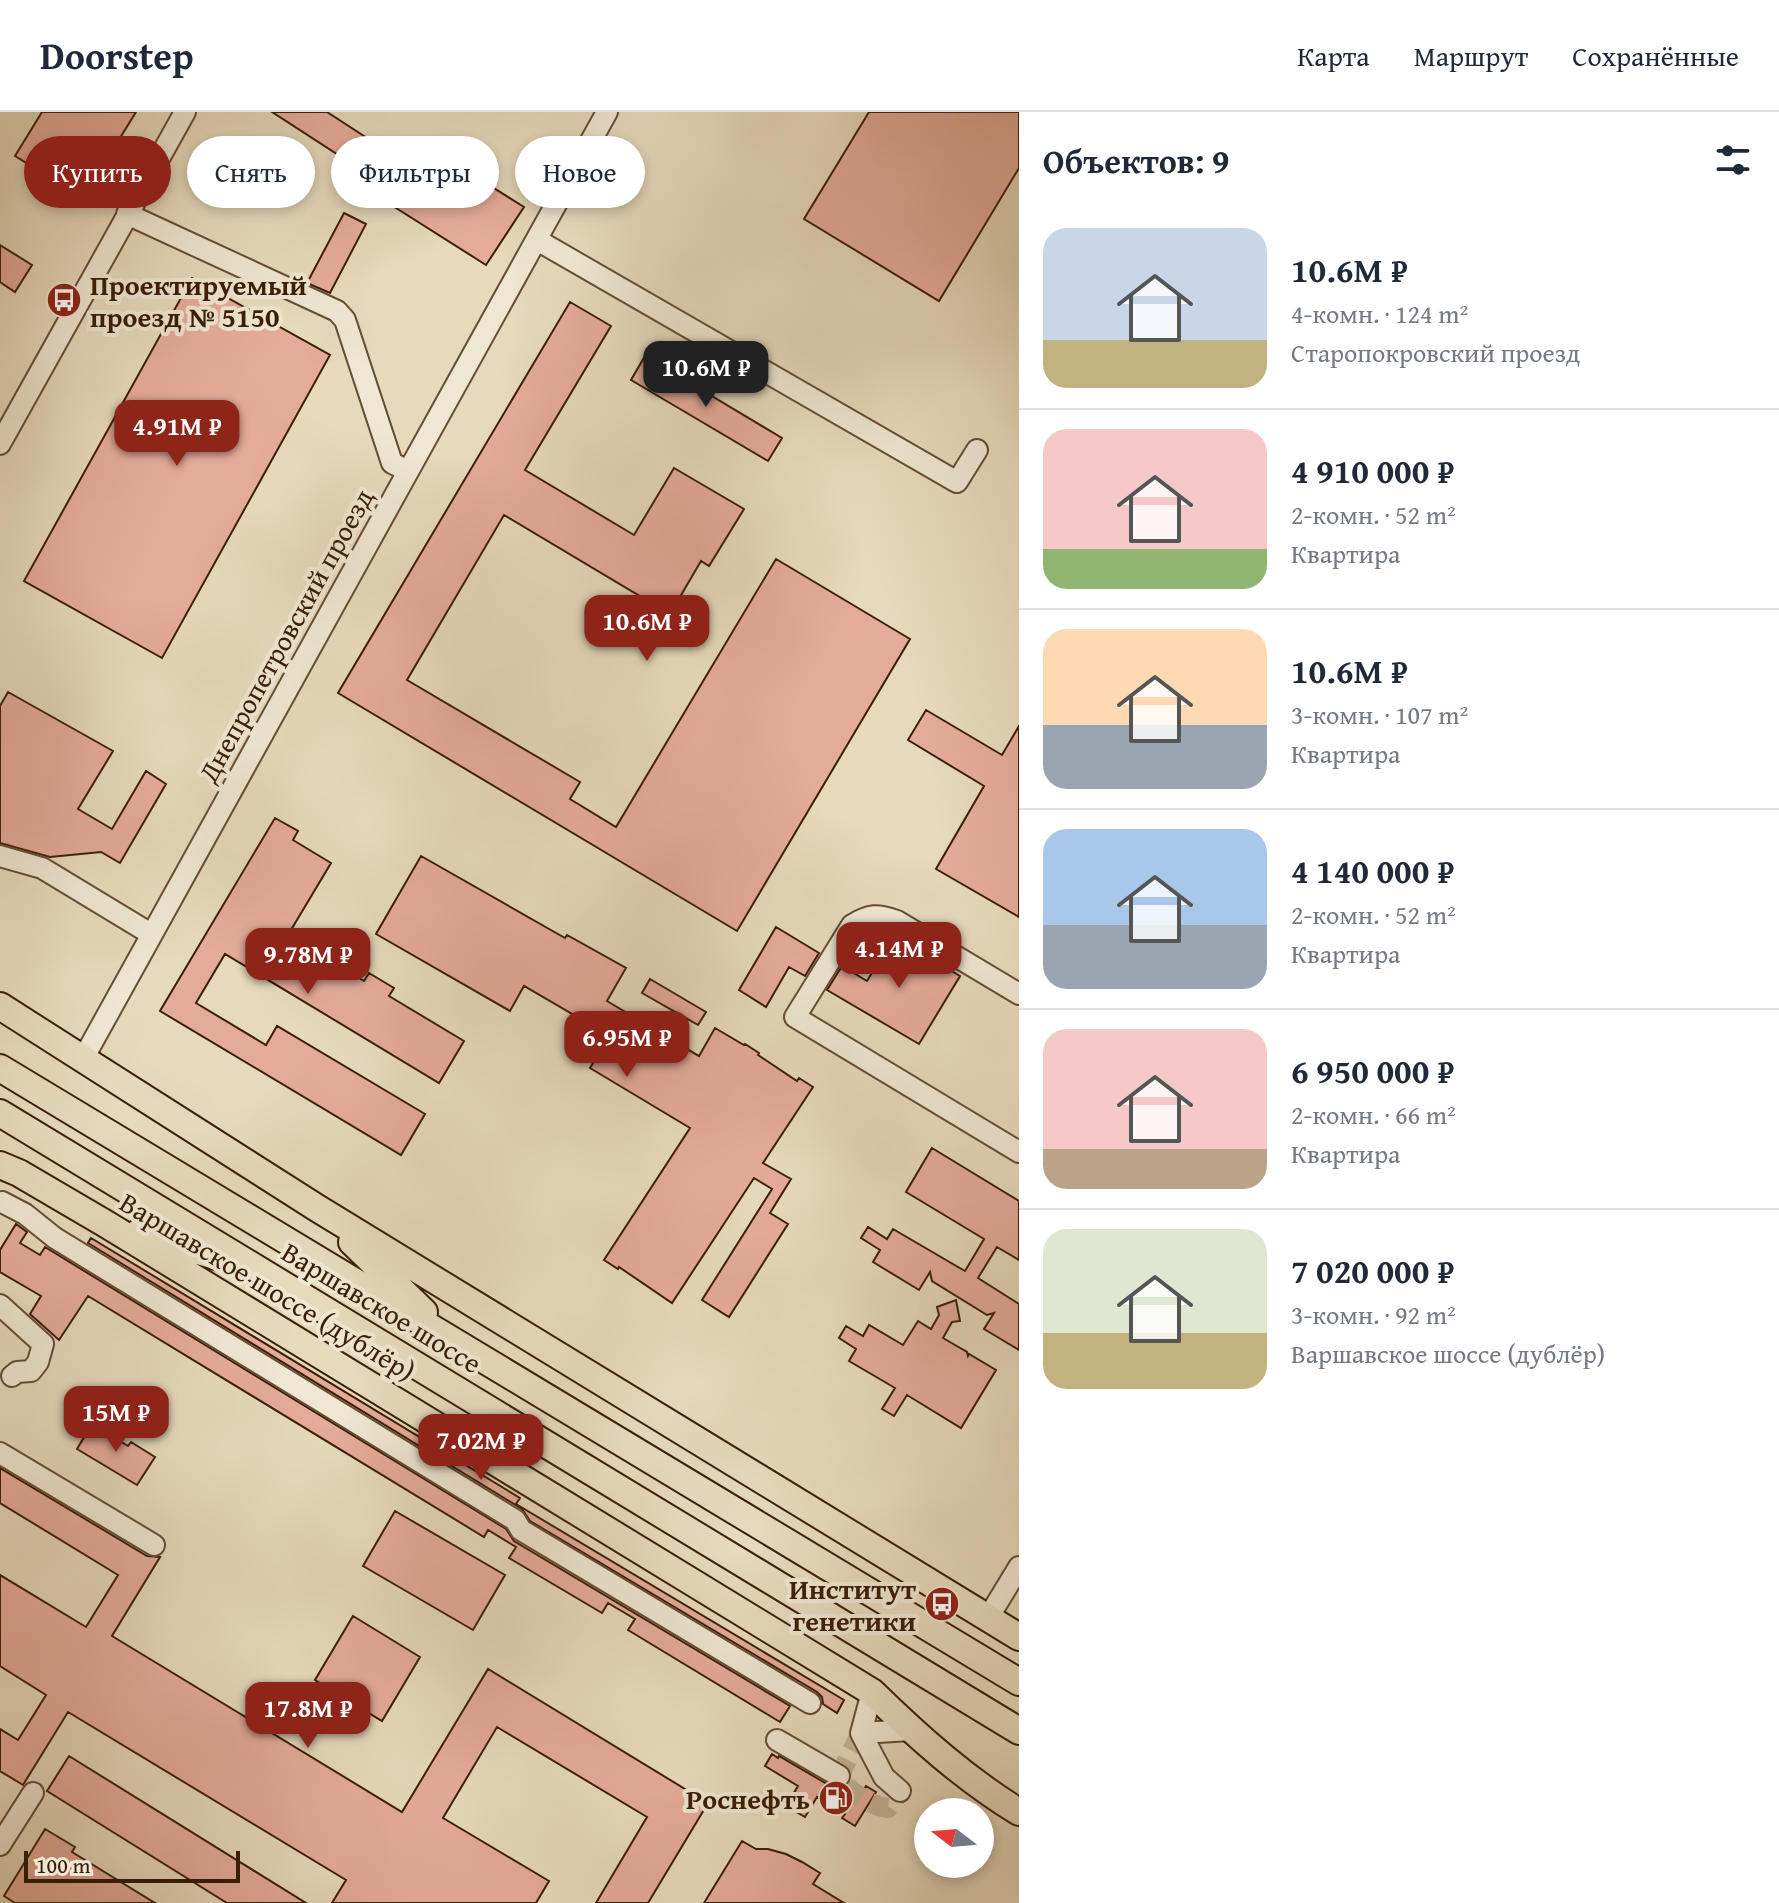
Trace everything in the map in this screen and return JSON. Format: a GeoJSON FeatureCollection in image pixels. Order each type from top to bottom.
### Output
{"type":"FeatureCollection","features":[{"type":"Feature","properties":{"kind":"main road"},"geometry":{"type":"LineString","coordinates":[[0,1006],[317,1208],[1019,1637]]}},
{"type":"Feature","properties":{"kind":"main road","name":"Варшавское шоссе"},"geometry":{"type":"LineString","coordinates":[[0,1068],[1019,1682]]}},
{"type":"Feature","properties":{"kind":"main road","name":"Варшавское шоссе"},"geometry":{"type":"LineString","coordinates":[[0,1113],[1019,1731]]}},
{"type":"Feature","properties":{"kind":"main road","name":"Варшавское шоссе (дублёр)"},"geometry":{"type":"LineString","coordinates":[[10,1169],[106,1224],[872,1692],[911,1730],[993,1796],[1019,1812]]}},
{"type":"Feature","properties":{"kind":"main road"},"geometry":{"type":"LineString","coordinates":[[317,1208],[458,1345]]}},
{"type":"Feature","properties":{"kind":"main road"},"geometry":{"type":"LineString","coordinates":[[106,1224],[254,1267]]}},
{"type":"Feature","properties":{"kind":"street"},"geometry":{"type":"LineString","coordinates":[[0,444],[185,112]]}},
{"type":"Feature","properties":{"kind":"street","name":"Днепропетровский проезд"},"geometry":{"type":"LineString","coordinates":[[83,1059],[607,112]]}},
{"type":"Feature","properties":{"kind":"street"},"geometry":{"type":"LineString","coordinates":[[127,214],[337,311],[345,320],[392,463],[408,471]]}},
{"type":"Feature","properties":{"kind":"street"},"geometry":{"type":"LineString","coordinates":[[537,240],[957,482],[977,450]]}},
{"type":"Feature","properties":{"kind":"street"},"geometry":{"type":"LineString","coordinates":[[0,856],[42,868],[151,934]]}},
{"type":"Feature","properties":{"kind":"street"},"geometry":{"type":"LineString","coordinates":[[1019,994],[897,921],[882,916],[867,916],[852,925],[795,1017],[1019,1152]]}},
{"type":"Feature","properties":{"kind":"street"},"geometry":{"type":"LineString","coordinates":[[10,1169],[1,1204],[25,1214],[55,1238],[515,1520],[521,1530],[810,1703]]}},
{"type":"Feature","properties":{"kind":"street"},"geometry":{"type":"LineString","coordinates":[[0,1305],[43,1344],[38,1362],[21,1379]]}},
{"type":"Feature","properties":{"kind":"street"},"geometry":{"type":"LineString","coordinates":[[0,1453],[154,1545]]}},
{"type":"Feature","properties":{"kind":"street"},"geometry":{"type":"LineString","coordinates":[[988,1618],[1019,1567]]}},
{"type":"Feature","properties":{"kind":"street"},"geometry":{"type":"LineString","coordinates":[[872,1692],[861,1733],[884,1777],[900,1791]]}},
{"type":"Feature","properties":{"kind":"street"},"geometry":{"type":"LineString","coordinates":[[861,1733],[911,1730]]}},
{"type":"Feature","properties":{"kind":"street"},"geometry":{"type":"LineString","coordinates":[[777,1740],[839,1776]]}},
{"type":"Feature","properties":{"kind":"street"},"geometry":{"type":"LineString","coordinates":[[0,1845],[33,1793]]}},
{"type":"Feature","properties":{"kind":"building"},"geometry":{"type":"Polygon","coordinates":[[[42,112],[136,112],[121,136],[27,136],[42,112]]]}},
{"type":"Feature","properties":{"kind":"building"},"geometry":{"type":"Polygon","coordinates":[[[272,112],[327,112],[364,136],[331,136],[331,150],[315,140],[315,136],[309,136],[272,112]]]}},
{"type":"Feature","properties":{"kind":"building"},"geometry":{"type":"Polygon","coordinates":[[[869,112],[1019,112],[1019,168],[939,301],[804,219],[869,112]]]}},
{"type":"Feature","properties":{"kind":"building"},"geometry":{"type":"Polygon","coordinates":[[[24,141],[24,162],[15,156],[24,141]]]}},
{"type":"Feature","properties":{"kind":"building"},"geometry":{"type":"Polygon","coordinates":[[[499,191],[515,201],[515,208],[523,208],[486,265],[396,208],[499,208],[499,191]]]}},
{"type":"Feature","properties":{"kind":"building"},"geometry":{"type":"Polygon","coordinates":[[[344,213],[366,224],[330,293],[307,283],[344,213]]]}},
{"type":"Feature","properties":{"kind":"building"},"geometry":{"type":"Polygon","coordinates":[[[0,245],[32,265],[15,292],[0,282],[0,245]]]}},
{"type":"Feature","properties":{"kind":"building"},"geometry":{"type":"Polygon","coordinates":[[[192,278],[330,355],[162,658],[24,581],[192,278]]]}},
{"type":"Feature","properties":{"kind":"building"},"geometry":{"type":"Polygon","coordinates":[[[570,302],[611,326],[525,470],[634,535],[674,468],[744,509],[709,566],[701,561],[670,614],[504,515],[407,680],[580,782],[570,799],[616,827],[776,559],[910,639],[737,931],[338,693],[570,302]]]}},
{"type":"Feature","properties":{"kind":"building"},"geometry":{"type":"Polygon","coordinates":[[[645,356],[782,438],[768,461],[631,380],[645,356]]]}},
{"type":"Feature","properties":{"kind":"building"},"geometry":{"type":"Polygon","coordinates":[[[8,692],[113,751],[78,809],[112,829],[146,771],[166,784],[120,863],[101,852],[50,857],[0,843],[0,706],[8,692]]]}},
{"type":"Feature","properties":{"kind":"building"},"geometry":{"type":"Polygon","coordinates":[[[926,710],[1002,755],[1019,726],[1019,917],[936,869],[984,786],[908,740],[926,710]]]}},
{"type":"Feature","properties":{"kind":"building"},"geometry":{"type":"Polygon","coordinates":[[[275,818],[298,831],[293,840],[331,863],[288,935],[364,981],[369,973],[394,988],[389,996],[464,1041],[439,1083],[225,954],[196,1003],[266,1045],[277,1026],[425,1114],[401,1155],[160,1011],[275,818]]]}},
{"type":"Feature","properties":{"kind":"building"},"geometry":{"type":"Polygon","coordinates":[[[421,856],[565,938],[567,935],[626,968],[607,1001],[699,1056],[715,1028],[759,1053],[797,1081],[799,1078],[813,1087],[763,1163],[791,1179],[770,1213],[788,1224],[729,1317],[702,1300],[772,1189],[754,1178],[672,1303],[604,1260],[690,1128],[590,1068],[610,1036],[524,986],[510,1011],[376,934],[421,856]]]}},
{"type":"Feature","properties":{"kind":"building"},"geometry":{"type":"Polygon","coordinates":[[[776,927],[819,953],[805,976],[789,967],[766,1007],[739,990],[776,927]]]}},
{"type":"Feature","properties":{"kind":"building"},"geometry":{"type":"Polygon","coordinates":[[[894,937],[960,976],[919,1044],[827,990],[842,966],[867,981],[894,937]]]}},
{"type":"Feature","properties":{"kind":"building"},"geometry":{"type":"Polygon","coordinates":[[[650,979],[706,1012],[698,1025],[642,993],[650,979]]]}},
{"type":"Feature","properties":{"kind":"building"},"geometry":{"type":"Polygon","coordinates":[[[932,1148],[1019,1201],[1019,1260],[997,1247],[978,1278],[1019,1304],[1019,1350],[984,1329],[994,1313],[987,1315],[932,1281],[930,1272],[919,1290],[873,1262],[880,1250],[861,1238],[868,1227],[887,1239],[893,1229],[965,1271],[984,1239],[906,1192],[932,1148]]]}},
{"type":"Feature","properties":{"kind":"building"},"geometry":{"type":"Polygon","coordinates":[[[16,1224],[27,1232],[20,1243],[40,1255],[45,1247],[506,1529],[514,1541],[790,1706],[780,1722],[628,1630],[635,1619],[608,1603],[602,1613],[509,1558],[516,1547],[488,1530],[484,1537],[88,1296],[59,1340],[30,1314],[41,1296],[0,1272],[0,1250],[16,1224]]]}},
{"type":"Feature","properties":{"kind":"building"},"geometry":{"type":"Polygon","coordinates":[[[91,1238],[520,1498],[516,1504],[844,1700],[837,1713],[823,1704],[817,1692],[530,1521],[522,1509],[88,1243],[91,1238]]]}},
{"type":"Feature","properties":{"kind":"building"},"geometry":{"type":"Polygon","coordinates":[[[956,1300],[960,1321],[952,1322],[943,1338],[967,1352],[968,1356],[996,1370],[961,1428],[907,1395],[894,1416],[882,1409],[895,1388],[849,1361],[856,1349],[839,1338],[846,1326],[863,1336],[869,1325],[903,1345],[918,1321],[931,1329],[939,1315],[937,1307],[956,1300]]]}},
{"type":"Feature","properties":{"kind":"building"},"geometry":{"type":"Polygon","coordinates":[[[92,1424],[128,1446],[131,1442],[155,1457],[137,1485],[77,1449],[92,1424]]]}},
{"type":"Feature","properties":{"kind":"building"},"geometry":{"type":"Polygon","coordinates":[[[0,1468],[147,1556],[160,1557],[112,1636],[402,1812],[488,1669],[708,1803],[648,1903],[596,1903],[647,1817],[497,1727],[443,1818],[549,1881],[536,1903],[332,1903],[346,1880],[68,1712],[23,1785],[0,1771],[0,1729],[18,1740],[46,1695],[0,1666],[0,1575],[86,1627],[118,1575],[0,1503],[0,1468]]]}},
{"type":"Feature","properties":{"kind":"building"},"geometry":{"type":"Polygon","coordinates":[[[395,1511],[505,1575],[473,1630],[363,1566],[395,1511]]]}},
{"type":"Feature","properties":{"kind":"building"},"geometry":{"type":"Polygon","coordinates":[[[353,1616],[420,1657],[382,1721],[315,1680],[353,1616]]]}},
{"type":"Feature","properties":{"kind":"building"},"geometry":{"type":"Polygon","coordinates":[[[772,1754],[856,1801],[866,1786],[876,1792],[855,1826],[842,1818],[845,1814],[817,1797],[805,1817],[786,1806],[798,1786],[765,1766],[772,1754]]]}},
{"type":"Feature","properties":{"kind":"building"},"geometry":{"type":"Polygon","coordinates":[[[69,1756],[306,1903],[227,1903],[47,1791],[69,1756]]]}},
{"type":"Feature","properties":{"kind":"building"},"geometry":{"type":"Polygon","coordinates":[[[45,1829],[75,1847],[72,1852],[155,1903],[15,1903],[4,1896],[45,1829]]]}},
{"type":"Feature","properties":{"kind":"building"},"geometry":{"type":"Polygon","coordinates":[[[742,1841],[756,1849],[786,1854],[802,1862],[820,1873],[813,1884],[844,1903],[704,1903],[742,1841]]]}},
{"type":"Feature","properties":{"kind":"tunnel"},"geometry":{"type":"LineString","coordinates":[[861,1733],[839,1776],[843,1782],[860,1797],[888,1808],[900,1791]]}},
{"type":"Feature","properties":{"kind":"place","name":"Проектируемый проезд № 5150"},"geometry":{"type":"Point","coordinates":[64,300]}},
{"type":"Feature","properties":{"kind":"place","name":"Институт генетики"},"geometry":{"type":"Point","coordinates":[942,1604]}},
{"type":"Feature","properties":{"kind":"place","name":"Роснефть"},"geometry":{"type":"Point","coordinates":[836,1798]}}]}
